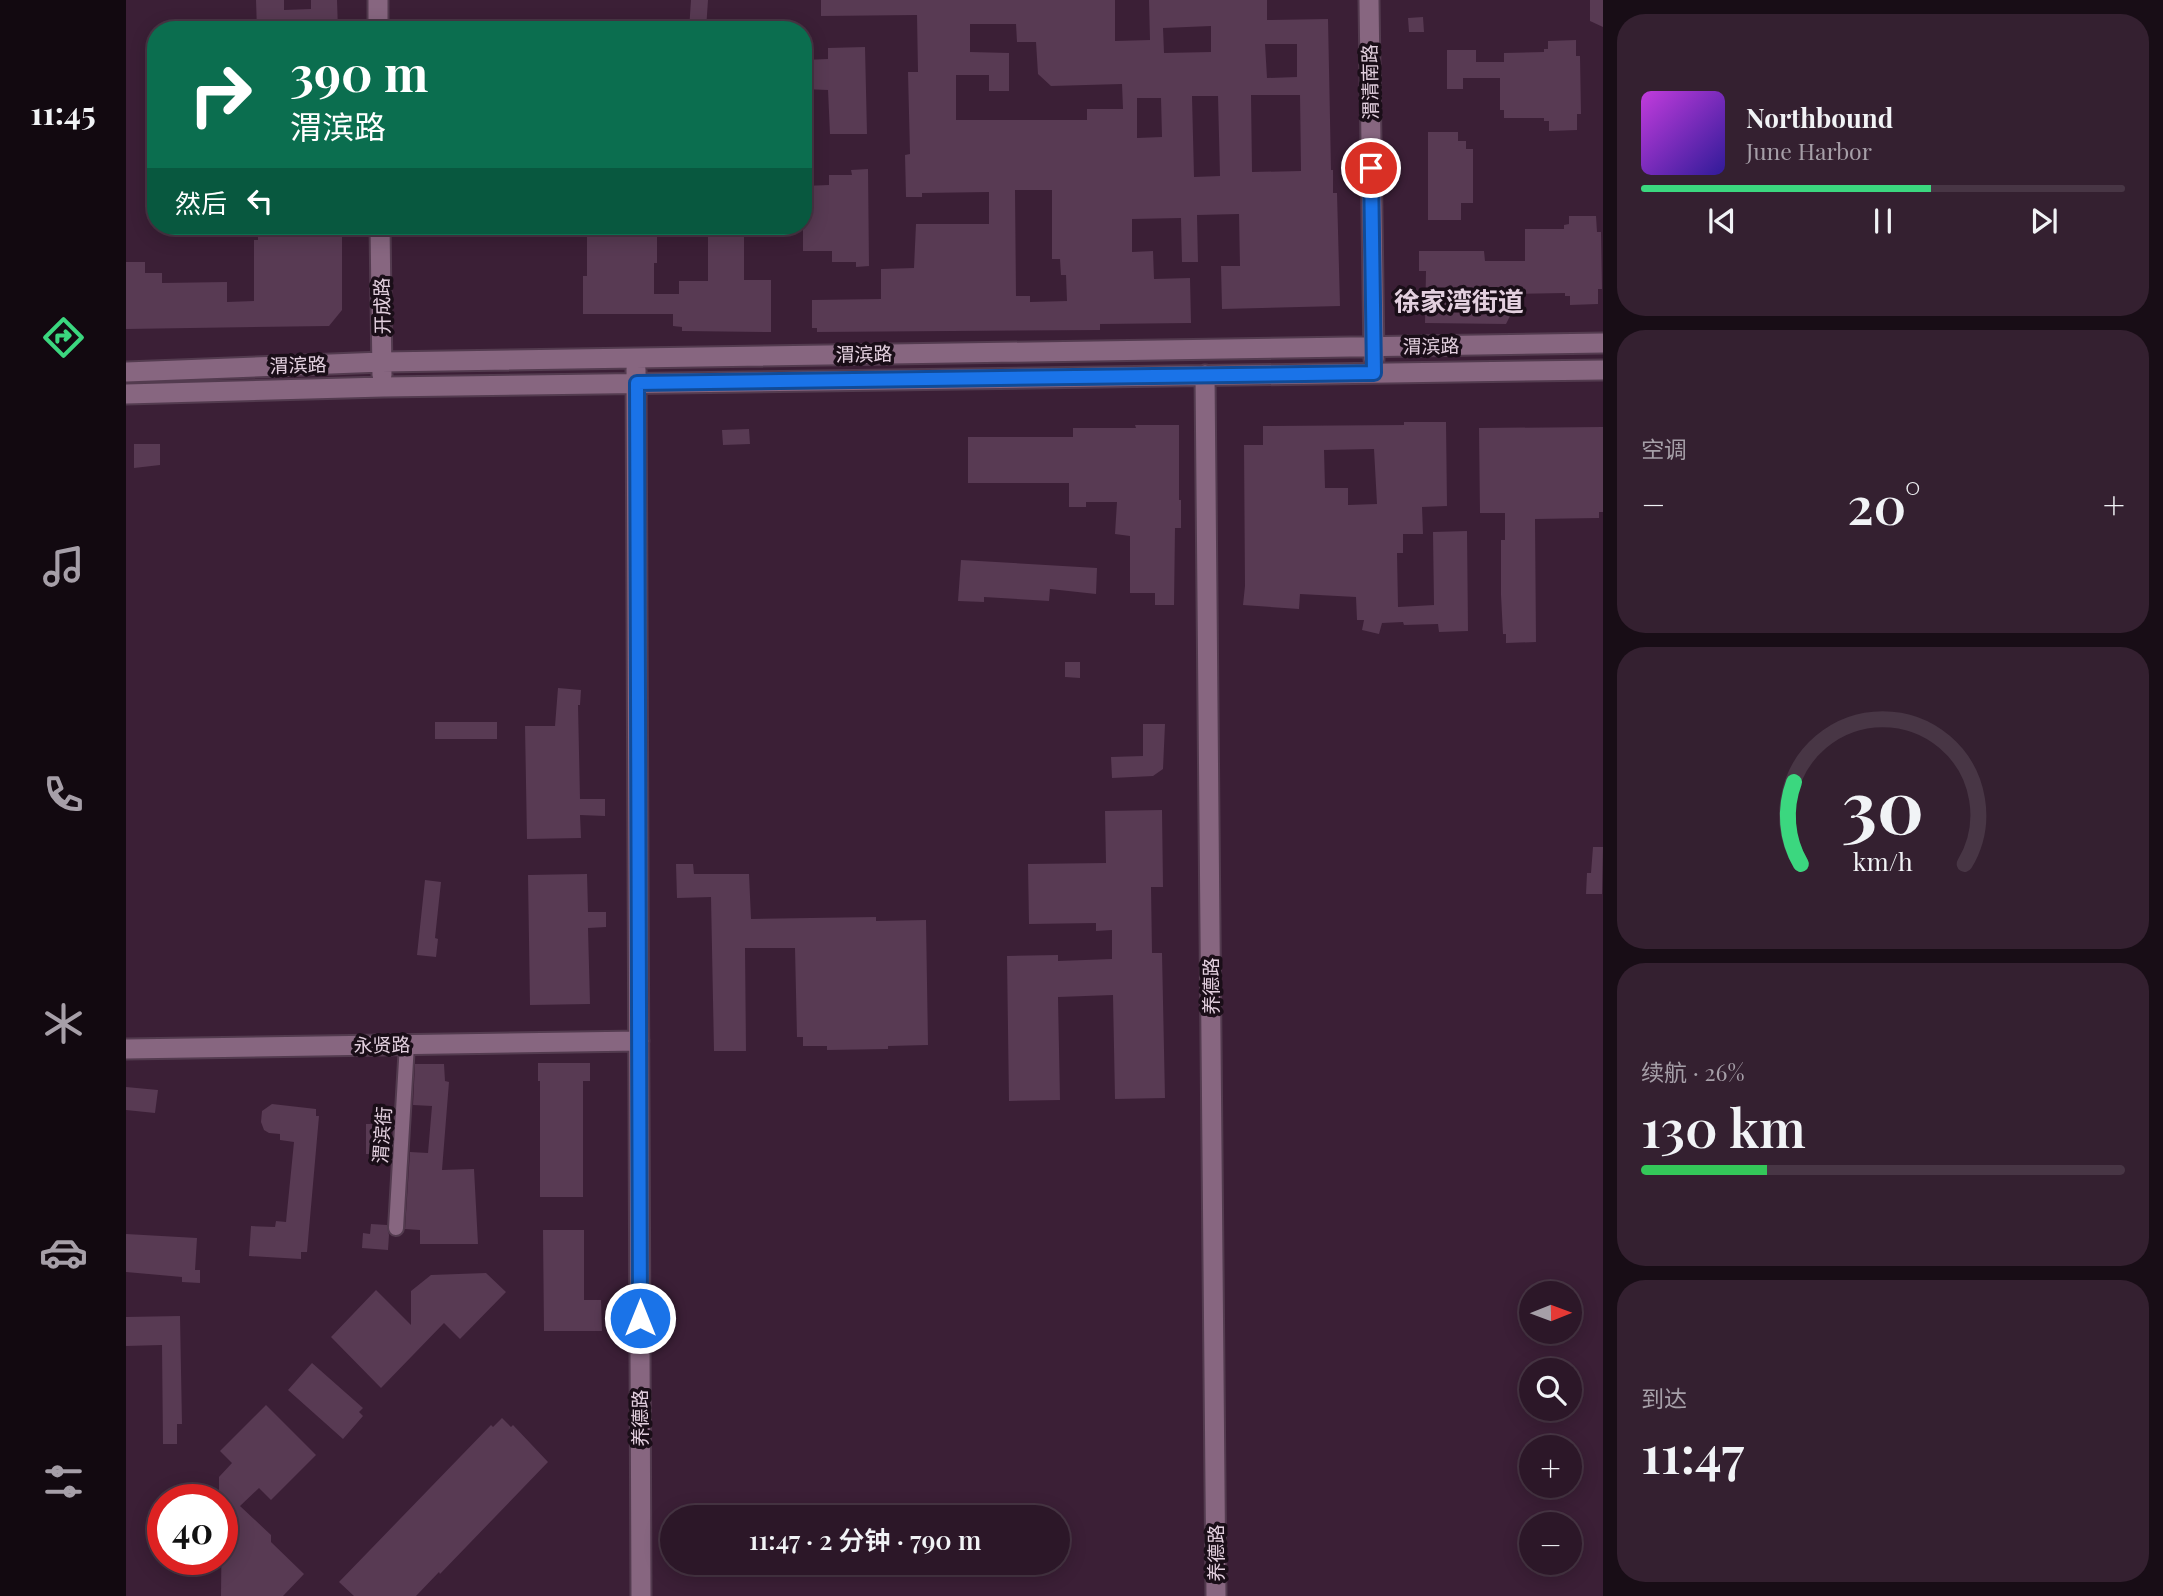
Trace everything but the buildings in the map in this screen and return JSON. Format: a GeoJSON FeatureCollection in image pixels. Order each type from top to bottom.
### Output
{"type":"FeatureCollection","features":[{"type":"Feature","properties":{"kind":"street"},"geometry":{"type":"LineString","coordinates":[[377,0],[378,21]]}},
{"type":"Feature","properties":{"kind":"street","name":"渭清南路"},"geometry":{"type":"LineString","coordinates":[[1369,0],[1374,373]]}},
{"type":"Feature","properties":{"kind":"street","name":"开成路"},"geometry":{"type":"LineString","coordinates":[[380,235],[383,387]]}},
{"type":"Feature","properties":{"kind":"street","name":"渭滨路"},"geometry":{"type":"LineString","coordinates":[[126,372],[382,362],[1603,344]]}},
{"type":"Feature","properties":{"kind":"street","name":"养德路"},"geometry":{"type":"LineString","coordinates":[[636,358],[641,1596]]}},
{"type":"Feature","properties":{"kind":"street","name":"渭滨路"},"geometry":{"type":"LineString","coordinates":[[126,394],[383,387],[1603,370]]}},
{"type":"Feature","properties":{"kind":"street","name":"养德路"},"geometry":{"type":"LineString","coordinates":[[1205,375],[1216,1596]]}},
{"type":"Feature","properties":{"kind":"street","name":"永贤路"},"geometry":{"type":"LineString","coordinates":[[126,1049],[639,1041]]}},
{"type":"Feature","properties":{"kind":"street","name":"渭滨街"},"geometry":{"type":"LineString","coordinates":[[396,1228],[407,1044]]}},
{"type":"Feature","properties":{"kind":"district","name":"徐家湾街道"},"geometry":{"type":"Point","coordinates":[1459,302]}},
{"type":"Feature","properties":{"kind":"route"},"geometry":{"type":"LineString","coordinates":[[640,1318],[637,383],[1374,373],[1371,168]]}}]}
